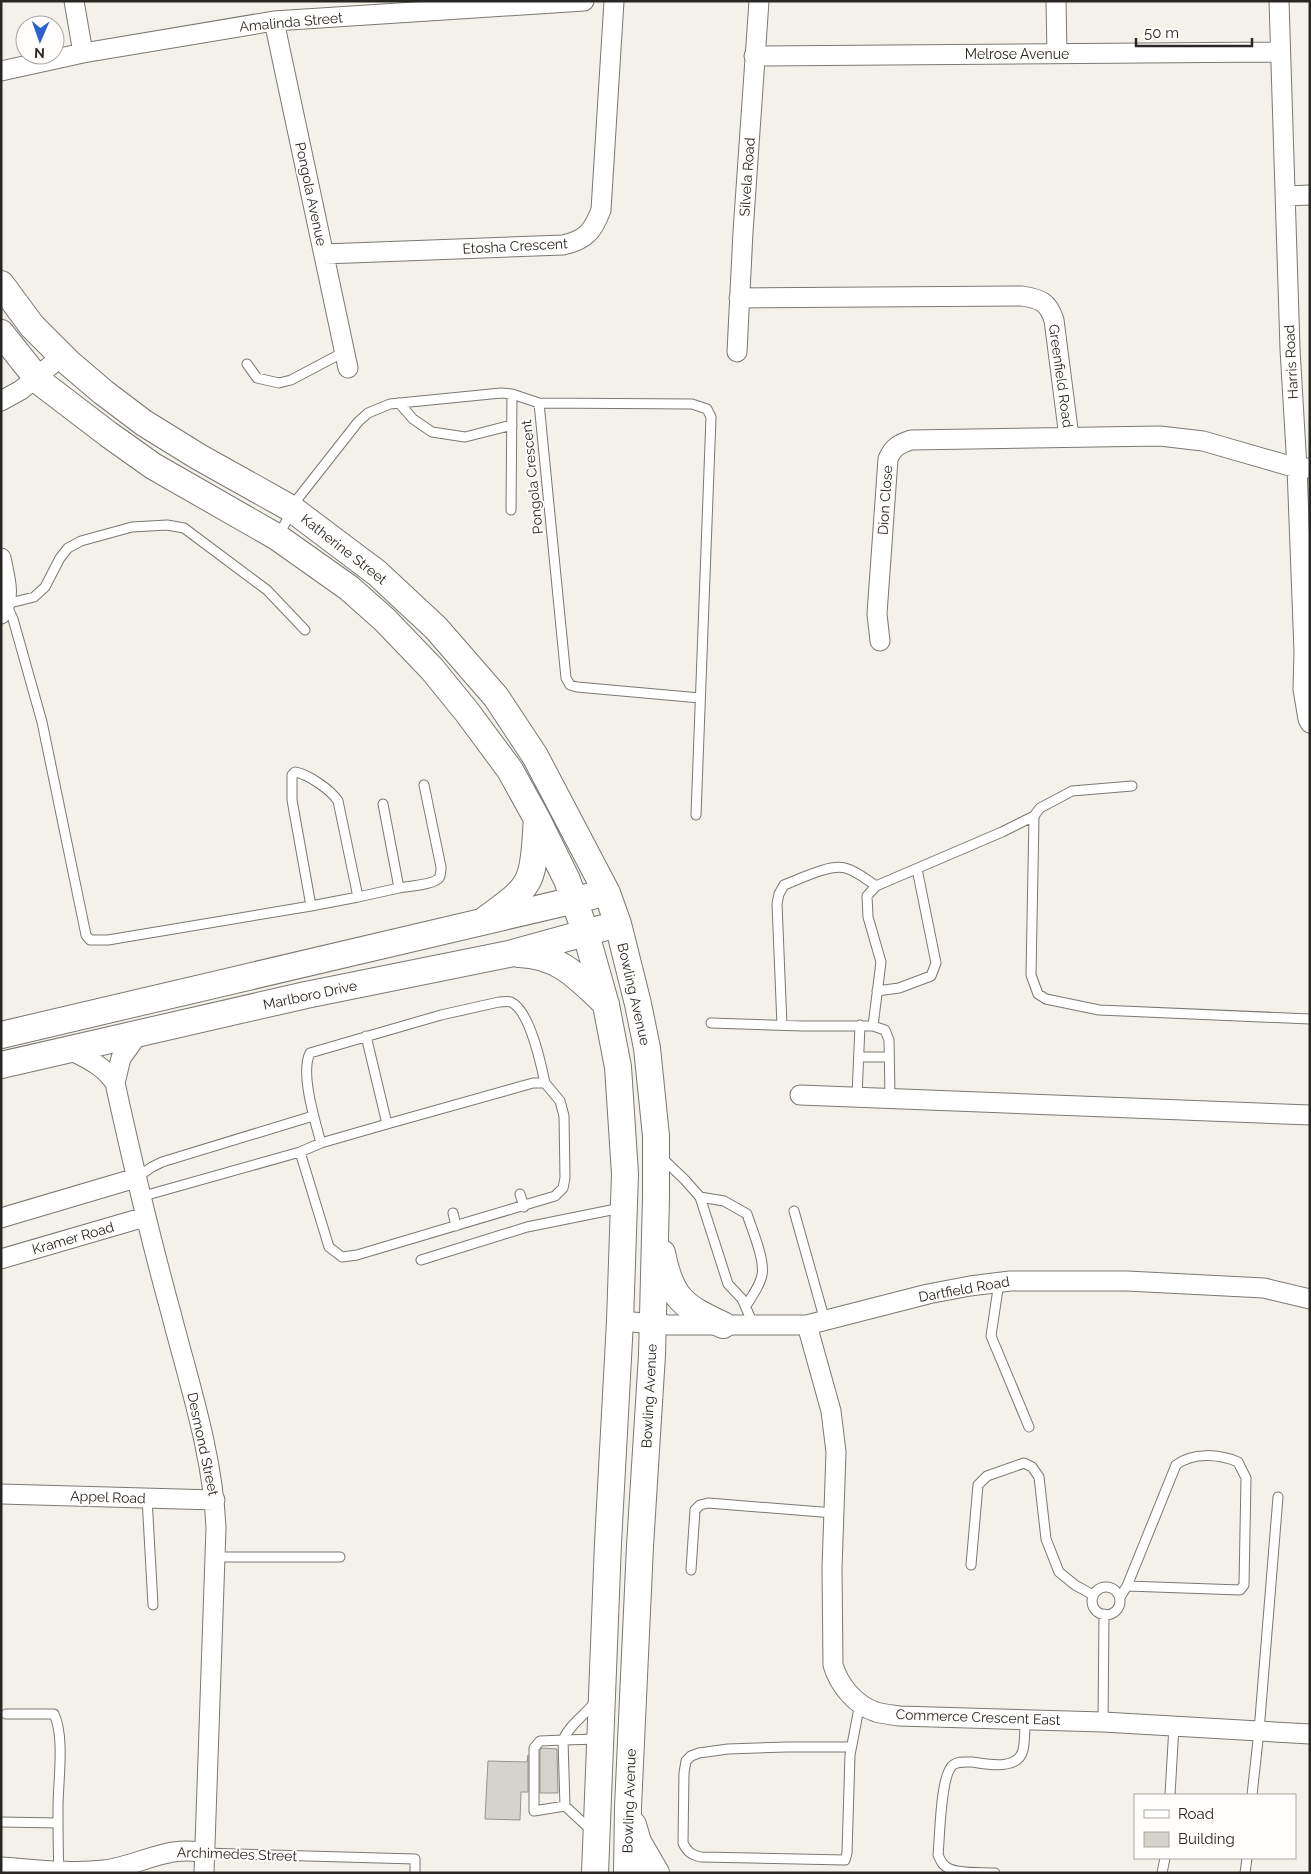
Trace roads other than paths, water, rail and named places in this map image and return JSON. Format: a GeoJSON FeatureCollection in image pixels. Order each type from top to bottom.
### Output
{"type":"FeatureCollection","features":[{"type":"Feature","properties":{"kind":"main road","name":"Katherine Street"},"geometry":{"type":"LineString","coordinates":[[1,284],[32,326],[62,356],[103,392],[144,423],[199,457],[292,509],[340,544],[398,591],[436,628],[496,697],[535,756],[607,893],[618,924]]}},
{"type":"Feature","properties":{"kind":"main road","name":"Katherine Street"},"geometry":{"type":"LineString","coordinates":[[1,333],[35,377],[108,434],[154,466],[277,537],[349,588],[385,620],[432,669],[510,770],[537,818],[567,880],[586,934]]}},
{"type":"Feature","properties":{"kind":"main road"},"geometry":{"type":"LineString","coordinates":[[481,922],[509,902],[527,882],[534,854],[537,818]]}},
{"type":"Feature","properties":{"kind":"main road"},"geometry":{"type":"LineString","coordinates":[[1,1035],[607,893]]}},
{"type":"Feature","properties":{"kind":"main road","name":"Marlboro Drive"},"geometry":{"type":"LineString","coordinates":[[1,1065],[297,997],[509,954],[618,924]]}},
{"type":"Feature","properties":{"kind":"main road","name":"Bowling Avenue"},"geometry":{"type":"LineString","coordinates":[[618,924],[647,1048],[656,1136],[653,1323],[628,1807],[627,1873]]}},
{"type":"Feature","properties":{"kind":"main road"},"geometry":{"type":"LineString","coordinates":[[586,934],[606,1005],[618,1067],[625,1174],[597,1835],[593,1870]]}},
{"type":"Feature","properties":{"kind":"main road"},"geometry":{"type":"LineString","coordinates":[[509,954],[527,954],[552,960],[583,982],[606,1005]]}},
{"type":"Feature","properties":{"kind":"main road"},"geometry":{"type":"LineString","coordinates":[[656,1228],[667,1276],[672,1288],[686,1304],[723,1325]]}},
{"type":"Feature","properties":{"kind":"main road"},"geometry":{"type":"LineString","coordinates":[[601,1739],[614,1733],[624,1710],[628,1663],[638,1601]]}},
{"type":"Feature","properties":{"kind":"main road"},"geometry":{"type":"LineString","coordinates":[[628,1807],[638,1842],[656,1873]]}},
{"type":"Feature","properties":{"kind":"street"},"geometry":{"type":"LineString","coordinates":[[74,1],[83,53]]}},
{"type":"Feature","properties":{"kind":"street","name":"Amalinda Street"},"geometry":{"type":"LineString","coordinates":[[1,71],[83,53],[274,21],[584,1]]}},
{"type":"Feature","properties":{"kind":"street","name":"Etosha Crescent"},"geometry":{"type":"LineString","coordinates":[[324,254],[564,245],[587,236],[596,223],[601,210],[614,1]]}},
{"type":"Feature","properties":{"kind":"street","name":"Silvela Road"},"geometry":{"type":"LineString","coordinates":[[738,352],[739,298],[759,1]]}},
{"type":"Feature","properties":{"kind":"street"},"geometry":{"type":"LineString","coordinates":[[1056,1],[1057,54]]}},
{"type":"Feature","properties":{"kind":"street","name":"Harris Road"},"geometry":{"type":"LineString","coordinates":[[1279,1],[1290,349],[1303,468],[1303,689],[1310,722]]}},
{"type":"Feature","properties":{"kind":"street","name":"Pongola Avenue"},"geometry":{"type":"LineString","coordinates":[[274,21],[346,360]]}},
{"type":"Feature","properties":{"kind":"street","name":"Melrose Avenue"},"geometry":{"type":"LineString","coordinates":[[754,56],[1280,52]]}},
{"type":"Feature","properties":{"kind":"street"},"geometry":{"type":"LineString","coordinates":[[1286,196],[1310,195]]}},
{"type":"Feature","properties":{"kind":"street","name":"Greenfield Road"},"geometry":{"type":"LineString","coordinates":[[739,298],[1022,296],[1034,298],[1044,302],[1050,309],[1054,320],[1069,437],[1160,436],[1203,440],[1303,468]]}},
{"type":"Feature","properties":{"kind":"street"},"geometry":{"type":"LineString","coordinates":[[2,402],[21,390],[62,356]]}},
{"type":"Feature","properties":{"kind":"street","name":"Dion Close"},"geometry":{"type":"LineString","coordinates":[[880,641],[877,614],[887,469],[888,459],[895,447],[911,440],[1069,437]]}},
{"type":"Feature","properties":{"kind":"street"},"geometry":{"type":"LineString","coordinates":[[1,558],[7,586],[4,609]]}},
{"type":"Feature","properties":{"kind":"street","name":"Desmond Street"},"geometry":{"type":"LineString","coordinates":[[115,1084],[121,1058],[139,1033]]}},
{"type":"Feature","properties":{"kind":"street","name":"Desmond Street"},"geometry":{"type":"LineString","coordinates":[[70,1050],[94,1062],[108,1073],[115,1084],[140,1197],[190,1385],[208,1460],[215,1500],[215,1557],[204,1873]]}},
{"type":"Feature","properties":{"kind":"street"},"geometry":{"type":"LineString","coordinates":[[800,1095],[1310,1115]]}},
{"type":"Feature","properties":{"kind":"street"},"geometry":{"type":"LineString","coordinates":[[1,1218],[136,1178]]}},
{"type":"Feature","properties":{"kind":"street","name":"Kramer Road"},"geometry":{"type":"LineString","coordinates":[[1,1259],[145,1217]]}},
{"type":"Feature","properties":{"kind":"street","name":"Dartfield Road"},"geometry":{"type":"LineString","coordinates":[[620,1321],[754,1326],[816,1323],[928,1294],[999,1282],[1040,1280],[1127,1281],[1264,1288],[1310,1300]]}},
{"type":"Feature","properties":{"kind":"street","name":"Commerce Crescent East"},"geometry":{"type":"LineString","coordinates":[[816,1323],[825,1388],[834,1429],[836,1452],[832,1568],[832,1665],[837,1678],[846,1691],[860,1703],[875,1712],[899,1716],[1103,1722],[1310,1734]]}},
{"type":"Feature","properties":{"kind":"street","name":"Appel Road"},"geometry":{"type":"LineString","coordinates":[[1,1494],[215,1500]]}},
{"type":"Feature","properties":{"kind":"street","name":"Archimedes Street"},"geometry":{"type":"LineString","coordinates":[[1,1867],[86,1872],[105,1870],[183,1850],[204,1853]]}},
{"type":"Feature","properties":{"kind":"lane"},"geometry":{"type":"LineString","coordinates":[[247,364],[257,378],[279,383],[346,360]]}},
{"type":"Feature","properties":{"kind":"lane","name":"Pongola Crescent"},"geometry":{"type":"LineString","coordinates":[[277,537],[299,497],[358,422],[377,408],[399,403],[501,393],[512,394],[539,403],[566,678],[570,685],[577,687],[700,698]]}},
{"type":"Feature","properties":{"kind":"lane"},"geometry":{"type":"LineString","coordinates":[[511,510],[512,394]]}},
{"type":"Feature","properties":{"kind":"lane"},"geometry":{"type":"LineString","coordinates":[[399,403],[414,419],[432,432],[465,437],[512,426]]}},
{"type":"Feature","properties":{"kind":"lane"},"geometry":{"type":"LineString","coordinates":[[539,403],[692,404],[708,409],[711,417],[696,815]]}},
{"type":"Feature","properties":{"kind":"lane"},"geometry":{"type":"LineString","coordinates":[[305,630],[267,590],[184,528],[167,525],[132,526],[80,541],[68,548],[60,558],[45,587],[34,597],[4,609],[13,619],[42,722],[86,935],[90,940],[98,941],[118,938],[311,906],[431,883],[440,876],[441,867],[424,785]]}},
{"type":"Feature","properties":{"kind":"lane"},"geometry":{"type":"LineString","coordinates":[[311,906],[292,800],[292,775],[295,772],[302,773],[333,794],[338,801],[358,897]]}},
{"type":"Feature","properties":{"kind":"lane"},"geometry":{"type":"LineString","coordinates":[[873,1026],[881,962],[867,906],[867,896],[876,886],[975,844],[1034,816],[1040,808],[1072,791],[1132,786]]}},
{"type":"Feature","properties":{"kind":"lane"},"geometry":{"type":"LineString","coordinates":[[382,804],[399,888]]}},
{"type":"Feature","properties":{"kind":"lane"},"geometry":{"type":"LineString","coordinates":[[1034,816],[1031,976],[1038,994],[1046,999],[1099,1010],[1310,1019]]}},
{"type":"Feature","properties":{"kind":"lane"},"geometry":{"type":"LineString","coordinates":[[782,1025],[777,904],[779,894],[784,885],[830,868],[844,868],[876,886]]}},
{"type":"Feature","properties":{"kind":"lane"},"geometry":{"type":"LineString","coordinates":[[877,991],[899,988],[931,976],[936,963],[917,869]]}},
{"type":"Feature","properties":{"kind":"lane"},"geometry":{"type":"LineString","coordinates":[[300,1152],[329,1248],[342,1257],[357,1255],[524,1207],[555,1196],[563,1188],[565,1178],[564,1116],[560,1100],[545,1084],[538,1054],[523,1015],[517,1007],[507,1001],[440,1015],[310,1053],[305,1067],[321,1143]]}},
{"type":"Feature","properties":{"kind":"lane"},"geometry":{"type":"LineString","coordinates":[[711,1022],[782,1025],[860,1025],[881,1028],[887,1033],[889,1040],[890,1098]]}},
{"type":"Feature","properties":{"kind":"lane"},"geometry":{"type":"LineString","coordinates":[[857,1096],[860,1025]]}},
{"type":"Feature","properties":{"kind":"lane"},"geometry":{"type":"LineString","coordinates":[[366,1036],[387,1124]]}},
{"type":"Feature","properties":{"kind":"lane"},"geometry":{"type":"LineString","coordinates":[[859,1057],[889,1058]]}},
{"type":"Feature","properties":{"kind":"lane"},"geometry":{"type":"LineString","coordinates":[[140,1197],[533,1083],[545,1084]]}},
{"type":"Feature","properties":{"kind":"lane"},"geometry":{"type":"LineString","coordinates":[[136,1178],[152,1166],[162,1162],[314,1116]]}},
{"type":"Feature","properties":{"kind":"lane"},"geometry":{"type":"LineString","coordinates":[[656,1153],[700,1197],[728,1284],[742,1299],[754,1326]]}},
{"type":"Feature","properties":{"kind":"lane"},"geometry":{"type":"LineString","coordinates":[[520,1194],[524,1207]]}},
{"type":"Feature","properties":{"kind":"lane"},"geometry":{"type":"LineString","coordinates":[[700,1197],[724,1201],[747,1214],[763,1265],[759,1285],[746,1306]]}},
{"type":"Feature","properties":{"kind":"lane"},"geometry":{"type":"LineString","coordinates":[[421,1260],[527,1227],[624,1207]]}},
{"type":"Feature","properties":{"kind":"lane"},"geometry":{"type":"LineString","coordinates":[[794,1211],[816,1323]]}},
{"type":"Feature","properties":{"kind":"lane"},"geometry":{"type":"LineString","coordinates":[[452,1213],[456,1226]]}},
{"type":"Feature","properties":{"kind":"lane"},"geometry":{"type":"LineString","coordinates":[[999,1282],[991,1336],[1029,1427]]}},
{"type":"Feature","properties":{"kind":"lane"},"geometry":{"type":"LineString","coordinates":[[1120,1597],[1127,1586],[1176,1465],[1184,1460],[1199,1456],[1227,1457],[1238,1462],[1246,1478],[1244,1585],[1240,1590],[1127,1586]]}},
{"type":"Feature","properties":{"kind":"lane"},"geometry":{"type":"LineString","coordinates":[[971,1565],[978,1485],[987,1476],[1024,1463],[1032,1467],[1039,1477],[1046,1539],[1059,1572],[1075,1586],[1093,1596]]}},
{"type":"Feature","properties":{"kind":"lane"},"geometry":{"type":"LineString","coordinates":[[1252,1794],[1278,1497]]}},
{"type":"Feature","properties":{"kind":"lane"},"geometry":{"type":"LineString","coordinates":[[147,1498],[153,1604]]}},
{"type":"Feature","properties":{"kind":"lane"},"geometry":{"type":"LineString","coordinates":[[691,1570],[695,1510],[700,1505],[708,1503],[834,1513]]}},
{"type":"Feature","properties":{"kind":"lane"},"geometry":{"type":"LineString","coordinates":[[215,1557],[340,1557]]}},
{"type":"Feature","properties":{"kind":"lane"},"geometry":{"type":"LineString","coordinates":[[1104,1587],[1111,1587],[1117,1591],[1120,1597],[1120,1604],[1117,1610],[1111,1614],[1104,1614],[1098,1612],[1094,1607],[1092,1602],[1093,1596],[1098,1590],[1104,1587]]}},
{"type":"Feature","properties":{"kind":"lane"},"geometry":{"type":"LineString","coordinates":[[1103,1722],[1104,1614]]}},
{"type":"Feature","properties":{"kind":"lane"},"geometry":{"type":"LineString","coordinates":[[597,1835],[565,1806],[563,1740],[570,1726],[585,1715],[595,1702],[603,1677]]}},
{"type":"Feature","properties":{"kind":"lane"},"geometry":{"type":"LineString","coordinates":[[851,1747],[728,1749],[691,1756],[686,1761],[684,1773],[683,1843],[685,1848],[694,1856],[701,1857],[845,1860],[848,1853],[851,1747],[860,1703]]}},
{"type":"Feature","properties":{"kind":"lane"},"geometry":{"type":"LineString","coordinates":[[6,1714],[54,1714],[58,1722],[60,1735],[59,1871]]}},
{"type":"Feature","properties":{"kind":"lane"},"geometry":{"type":"LineString","coordinates":[[995,1873],[959,1871],[948,1869],[942,1864],[938,1856],[943,1791],[947,1774],[952,1765],[962,1762],[1009,1764],[1018,1760],[1023,1752],[1025,1720]]}},
{"type":"Feature","properties":{"kind":"lane"},"geometry":{"type":"LineString","coordinates":[[1170,1794],[1174,1726]]}},
{"type":"Feature","properties":{"kind":"lane"},"geometry":{"type":"LineString","coordinates":[[565,1806],[534,1811],[534,1748],[540,1741],[601,1739]]}},
{"type":"Feature","properties":{"kind":"lane"},"geometry":{"type":"LineString","coordinates":[[1,1822],[58,1823]]}},
{"type":"Feature","properties":{"kind":"lane","name":"Archimedes Street"},"geometry":{"type":"LineString","coordinates":[[204,1853],[415,1860],[415,1873]]}},
{"type":"Feature","properties":{"kind":"lane"},"geometry":{"type":"LineString","coordinates":[[1162,1873],[1165,1859]]}},
{"type":"Feature","properties":{"kind":"lane"},"geometry":{"type":"LineString","coordinates":[[1245,1873],[1247,1859]]}}]}
